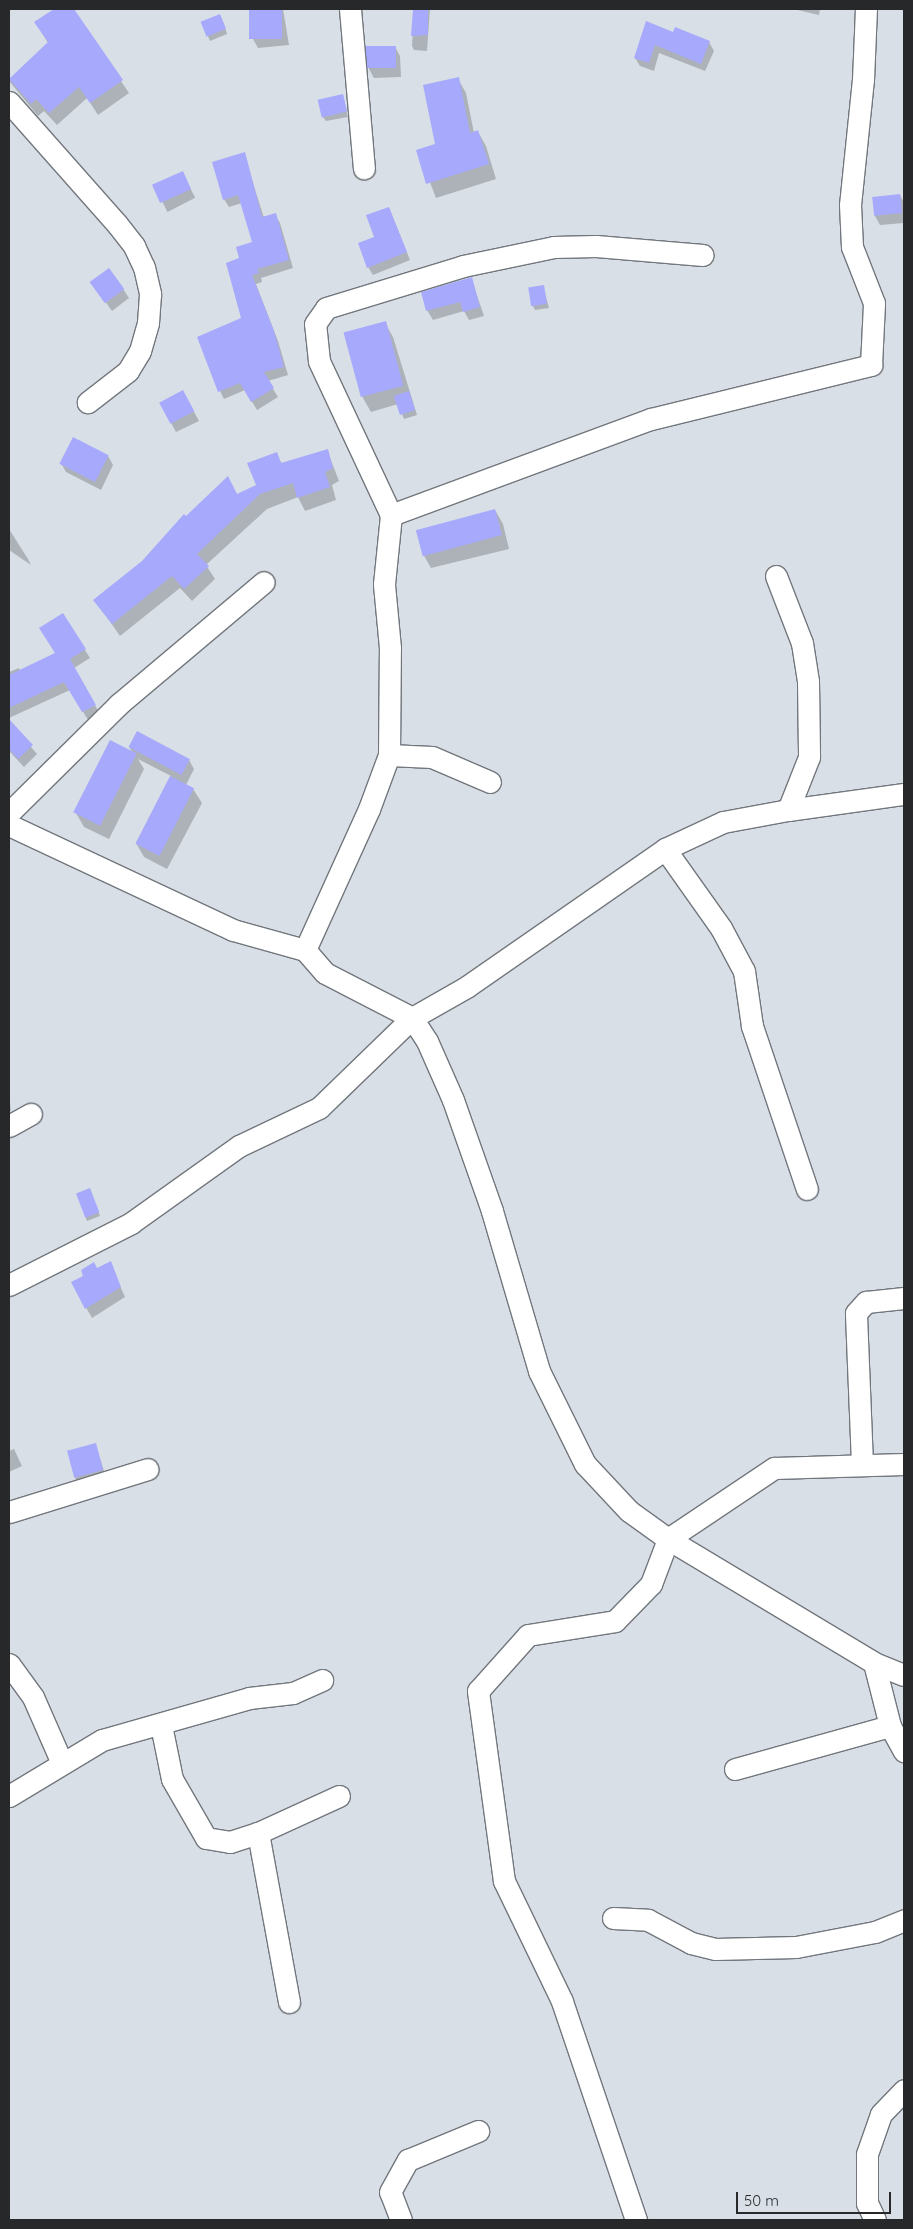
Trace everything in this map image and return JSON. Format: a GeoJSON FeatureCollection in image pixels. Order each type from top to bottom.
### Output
{"type":"FeatureCollection","features":[{"type":"Feature","properties":{"kind":"street"},"geometry":{"type":"LineString","coordinates":[[350,9],[364,168]]}},
{"type":"Feature","properties":{"kind":"street"},"geometry":{"type":"LineString","coordinates":[[391,515],[651,419],[872,365],[874,303],[852,247],[850,205],[863,80],[866,9]]}},
{"type":"Feature","properties":{"kind":"street"},"geometry":{"type":"LineString","coordinates":[[9,102],[117,224],[134,246],[144,267],[150,294],[148,323],[140,351],[128,371],[88,402]]}},
{"type":"Feature","properties":{"kind":"street"},"geometry":{"type":"LineString","coordinates":[[305,950],[369,810],[389,755],[390,648],[384,584],[391,515],[319,361],[315,324],[326,308],[463,266],[554,247],[596,246],[703,255]]}},
{"type":"Feature","properties":{"kind":"street"},"geometry":{"type":"LineString","coordinates":[[776,576],[802,643],[808,681],[809,757],[788,810]]}},
{"type":"Feature","properties":{"kind":"street"},"geometry":{"type":"LineString","coordinates":[[264,582],[118,704],[10,827],[233,930],[305,950],[325,973],[412,1018],[427,1041],[453,1100],[492,1211],[538,1371],[559,1417],[585,1464],[607,1490],[629,1511],[668,1539],[874,1664],[904,1675]]}},
{"type":"Feature","properties":{"kind":"street"},"geometry":{"type":"LineString","coordinates":[[389,755],[432,757],[490,782]]}},
{"type":"Feature","properties":{"kind":"street"},"geometry":{"type":"LineString","coordinates":[[9,1285],[131,1223],[239,1146],[319,1108],[412,1018],[468,986],[665,849],[723,822],[788,810],[904,794]]}},
{"type":"Feature","properties":{"kind":"street"},"geometry":{"type":"LineString","coordinates":[[665,849],[721,928],[744,971],[752,1026],[807,1189]]}},
{"type":"Feature","properties":{"kind":"street"},"geometry":{"type":"LineString","coordinates":[[9,1126],[31,1114]]}},
{"type":"Feature","properties":{"kind":"street"},"geometry":{"type":"LineString","coordinates":[[862,1464],[856,1313],[866,1302],[904,1298]]}},
{"type":"Feature","properties":{"kind":"street"},"geometry":{"type":"LineString","coordinates":[[636,2220],[562,2001],[504,1881],[478,1691],[528,1635],[615,1621],[651,1584],[668,1539],[774,1468],[904,1464]]}},
{"type":"Feature","properties":{"kind":"street"},"geometry":{"type":"LineString","coordinates":[[9,1512],[148,1469]]}},
{"type":"Feature","properties":{"kind":"street"},"geometry":{"type":"LineString","coordinates":[[9,1664],[33,1697],[62,1763]]}},
{"type":"Feature","properties":{"kind":"street"},"geometry":{"type":"LineString","coordinates":[[874,1664],[890,1726],[904,1751]]}},
{"type":"Feature","properties":{"kind":"street"},"geometry":{"type":"LineString","coordinates":[[9,1796],[102,1740],[161,1725],[249,1698],[294,1693],[322,1680]]}},
{"type":"Feature","properties":{"kind":"street"},"geometry":{"type":"LineString","coordinates":[[161,1725],[172,1779],[206,1838],[230,1842],[258,1833],[340,1796]]}},
{"type":"Feature","properties":{"kind":"street"},"geometry":{"type":"LineString","coordinates":[[735,1769],[890,1726]]}},
{"type":"Feature","properties":{"kind":"street"},"geometry":{"type":"LineString","coordinates":[[258,1833],[289,2002]]}},
{"type":"Feature","properties":{"kind":"street"},"geometry":{"type":"LineString","coordinates":[[613,1918],[648,1920],[691,1943],[715,1949],[796,1947],[875,1932],[904,1920]]}},
{"type":"Feature","properties":{"kind":"street"},"geometry":{"type":"LineString","coordinates":[[875,2220],[867,2202],[867,2154],[880,2114],[904,2090]]}},
{"type":"Feature","properties":{"kind":"street"},"geometry":{"type":"LineString","coordinates":[[401,2220],[390,2192],[408,2160],[478,2131]]}},
{"type":"Feature","properties":{"kind":"building"},"geometry":{"type":"Polygon","coordinates":[[[54,9],[74,9],[123,80],[90,103],[79,87],[49,113],[36,99],[31,104],[9,79],[48,42],[34,22],[54,9]]]}},
{"type":"Feature","properties":{"kind":"building"},"geometry":{"type":"Polygon","coordinates":[[[249,9],[282,9],[282,39],[249,39],[249,9]]]}},
{"type":"Feature","properties":{"kind":"building"},"geometry":{"type":"Polygon","coordinates":[[[413,9],[428,9],[428,35],[411,36],[413,9]]]}},
{"type":"Feature","properties":{"kind":"building"},"geometry":{"type":"Polygon","coordinates":[[[220,14],[226,29],[207,37],[201,22],[220,14]]]}},
{"type":"Feature","properties":{"kind":"building"},"geometry":{"type":"Polygon","coordinates":[[[646,21],[673,32],[675,27],[710,41],[701,64],[655,45],[649,63],[634,58],[646,21]]]}},
{"type":"Feature","properties":{"kind":"building"},"geometry":{"type":"Polygon","coordinates":[[[366,46],[396,46],[396,68],[366,68],[366,46]]]}},
{"type":"Feature","properties":{"kind":"building"},"geometry":{"type":"Polygon","coordinates":[[[459,77],[470,133],[478,130],[489,164],[426,184],[416,150],[435,144],[423,85],[459,77]]]}},
{"type":"Feature","properties":{"kind":"building"},"geometry":{"type":"Polygon","coordinates":[[[343,94],[347,112],[322,117],[318,100],[343,94]]]}},
{"type":"Feature","properties":{"kind":"building"},"geometry":{"type":"Polygon","coordinates":[[[245,152],[262,217],[276,213],[289,260],[257,269],[259,273],[252,275],[274,331],[284,367],[264,372],[274,388],[251,402],[240,383],[218,392],[197,337],[241,318],[226,263],[239,258],[236,247],[252,242],[238,195],[223,200],[212,162],[245,152]]]}},
{"type":"Feature","properties":{"kind":"building"},"geometry":{"type":"Polygon","coordinates":[[[183,171],[191,189],[160,203],[152,185],[183,171]]]}},
{"type":"Feature","properties":{"kind":"building"},"geometry":{"type":"Polygon","coordinates":[[[900,194],[902,213],[874,216],[872,197],[900,194]]]}},
{"type":"Feature","properties":{"kind":"building"},"geometry":{"type":"Polygon","coordinates":[[[389,207],[407,252],[367,268],[358,243],[374,237],[366,215],[389,207]]]}},
{"type":"Feature","properties":{"kind":"building"},"geometry":{"type":"Polygon","coordinates":[[[109,268],[124,289],[105,303],[90,282],[109,268]]]}},
{"type":"Feature","properties":{"kind":"building"},"geometry":{"type":"Polygon","coordinates":[[[472,277],[480,307],[463,312],[460,302],[426,311],[421,292],[472,277]]]}},
{"type":"Feature","properties":{"kind":"building"},"geometry":{"type":"Polygon","coordinates":[[[544,285],[547,304],[531,306],[528,288],[544,285]]]}},
{"type":"Feature","properties":{"kind":"building"},"geometry":{"type":"Polygon","coordinates":[[[386,321],[403,386],[361,397],[343,332],[386,321]]]}},
{"type":"Feature","properties":{"kind":"building"},"geometry":{"type":"Polygon","coordinates":[[[183,390],[194,411],[170,424],[159,403],[183,390]]]}},
{"type":"Feature","properties":{"kind":"building"},"geometry":{"type":"Polygon","coordinates":[[[409,391],[415,410],[400,415],[394,396],[409,391]]]}},
{"type":"Feature","properties":{"kind":"building"},"geometry":{"type":"Polygon","coordinates":[[[73,437],[109,455],[95,482],[59,464],[73,437]]]}},
{"type":"Feature","properties":{"kind":"building"},"geometry":{"type":"Polygon","coordinates":[[[328,449],[333,468],[325,472],[330,487],[297,498],[293,483],[260,494],[197,554],[209,566],[184,589],[172,576],[112,624],[93,600],[142,561],[184,514],[186,516],[228,476],[237,494],[256,485],[247,463],[277,452],[281,463],[328,449]]]}},
{"type":"Feature","properties":{"kind":"building"},"geometry":{"type":"Polygon","coordinates":[[[495,509],[502,535],[423,556],[416,530],[495,509]]]}},
{"type":"Feature","properties":{"kind":"building"},"geometry":{"type":"Polygon","coordinates":[[[63,613],[86,649],[70,659],[96,705],[82,712],[64,682],[9,708],[9,675],[55,653],[39,628],[63,613]]]}},
{"type":"Feature","properties":{"kind":"building"},"geometry":{"type":"Polygon","coordinates":[[[9,719],[33,745],[18,759],[9,749],[9,719]]]}},
{"type":"Feature","properties":{"kind":"building"},"geometry":{"type":"Polygon","coordinates":[[[137,731],[190,759],[182,775],[129,747],[137,731]]]}},
{"type":"Feature","properties":{"kind":"building"},"geometry":{"type":"Polygon","coordinates":[[[110,740],[137,754],[100,826],[73,812],[110,740]]]}},
{"type":"Feature","properties":{"kind":"building"},"geometry":{"type":"Polygon","coordinates":[[[170,776],[194,788],[160,856],[135,844],[170,776]]]}},
{"type":"Feature","properties":{"kind":"building"},"geometry":{"type":"Polygon","coordinates":[[[90,1188],[99,1212],[85,1218],[76,1193],[90,1188]]]}},
{"type":"Feature","properties":{"kind":"building"},"geometry":{"type":"Polygon","coordinates":[[[111,1261],[121,1287],[85,1309],[71,1282],[83,1276],[81,1270],[94,1262],[97,1268],[111,1261]]]}},
{"type":"Feature","properties":{"kind":"building"},"geometry":{"type":"Polygon","coordinates":[[[96,1443],[103,1470],[74,1478],[67,1451],[96,1443]]]}}]}
